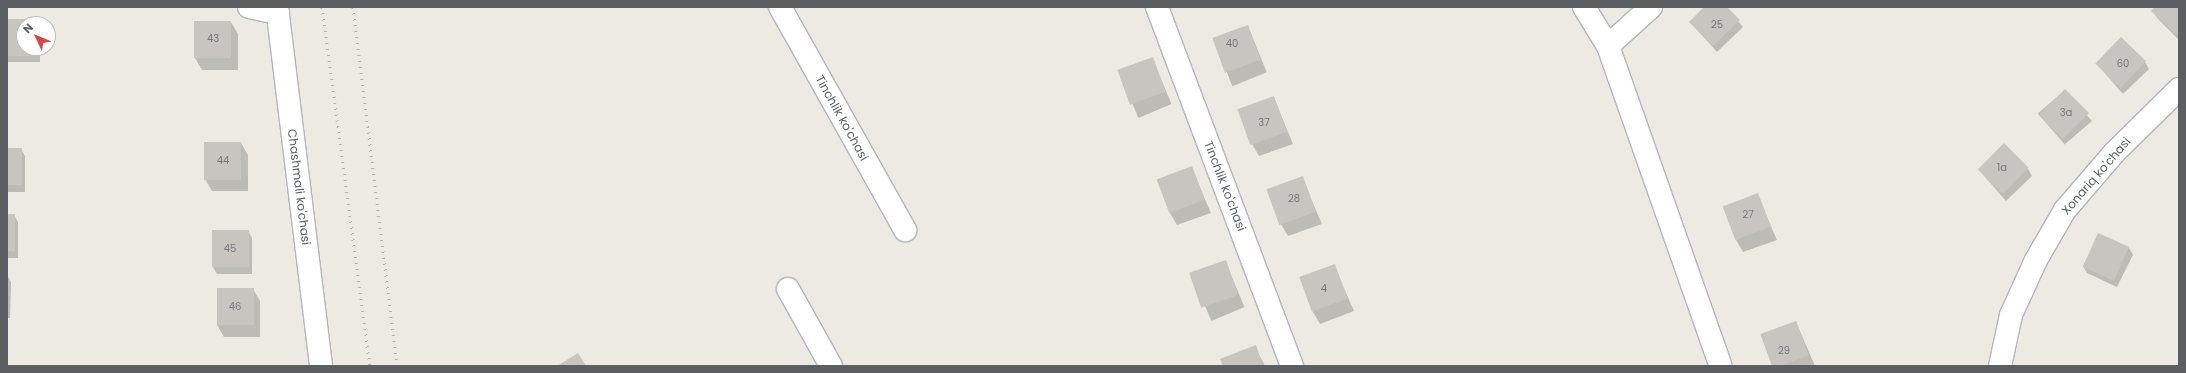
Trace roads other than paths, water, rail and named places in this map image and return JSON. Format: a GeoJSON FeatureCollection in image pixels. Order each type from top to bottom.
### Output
{"type":"FeatureCollection","features":[{"type":"Feature","properties":{"kind":"street"},"geometry":{"type":"LineString","coordinates":[[249,7],[277,10]]}},
{"type":"Feature","properties":{"kind":"street","name":"Tinchlik ko'chasi"},"geometry":{"type":"LineString","coordinates":[[780,7],[905,230]]}},
{"type":"Feature","properties":{"kind":"street","name":"Tinchlik ko'chasi"},"geometry":{"type":"LineString","coordinates":[[1157,7],[1292,366]]}},
{"type":"Feature","properties":{"kind":"street"},"geometry":{"type":"LineString","coordinates":[[1584,7],[1608,46],[1721,366]]}},
{"type":"Feature","properties":{"kind":"street"},"geometry":{"type":"LineString","coordinates":[[1608,46],[1651,7]]}},
{"type":"Feature","properties":{"kind":"street","name":"Chashmali ko'chasi"},"geometry":{"type":"LineString","coordinates":[[277,10],[321,366]]}},
{"type":"Feature","properties":{"kind":"street","name":"Xonariq ko'chasi"},"geometry":{"type":"LineString","coordinates":[[2000,366],[2011,315],[2036,260],[2065,210],[2114,153],[2179,89]]}},
{"type":"Feature","properties":{"kind":"street"},"geometry":{"type":"LineString","coordinates":[[788,289],[830,366]]}},
{"type":"Feature","properties":{"kind":"railway"},"geometry":{"type":"LineString","coordinates":[[322,7],[370,366]]}},
{"type":"Feature","properties":{"kind":"railway"},"geometry":{"type":"LineString","coordinates":[[353,7],[397,366]]}}]}
